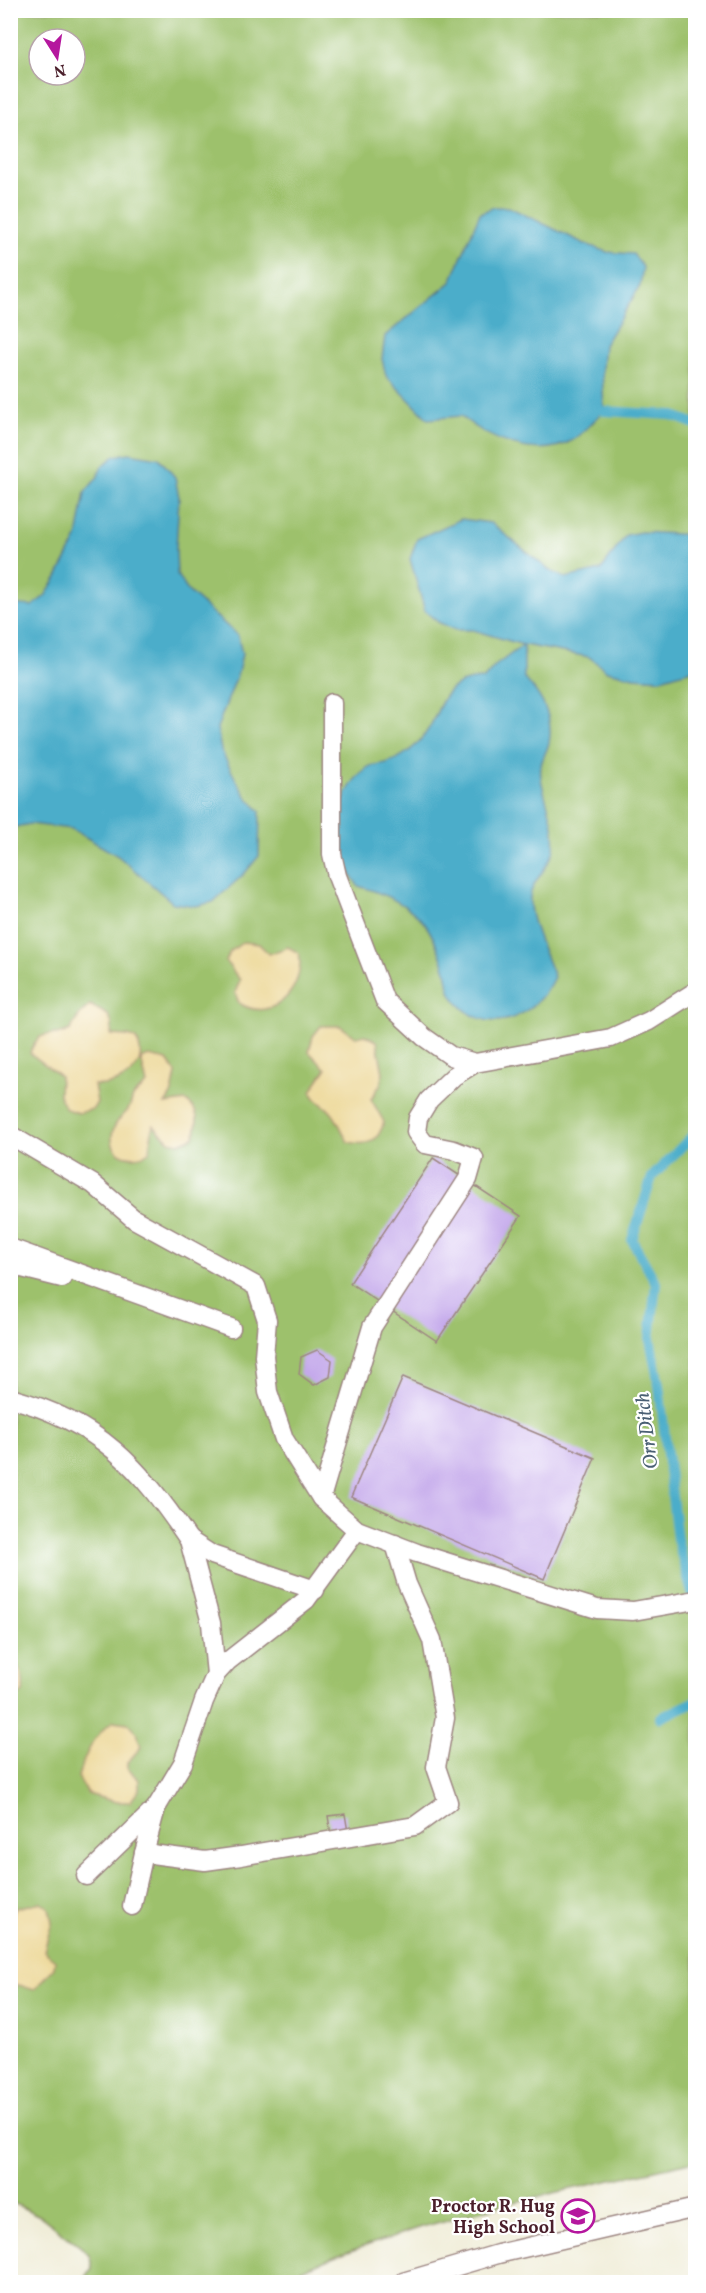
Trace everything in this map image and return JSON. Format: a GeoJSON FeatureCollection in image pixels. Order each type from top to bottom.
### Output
{"type":"FeatureCollection","features":[{"type":"Feature","properties":{"kind":"lane"},"geometry":{"type":"LineString","coordinates":[[332,703],[332,854],[337,876],[385,1001],[424,1037],[451,1056],[475,1063]]}},
{"type":"Feature","properties":{"kind":"lane"},"geometry":{"type":"LineString","coordinates":[[321,1498],[372,1327],[468,1179],[474,1158],[454,1150],[425,1144],[416,1132],[418,1118],[429,1100],[454,1076],[475,1063],[611,1038],[650,1021],[696,991]]}},
{"type":"Feature","properties":{"kind":"lane"},"geometry":{"type":"LineString","coordinates":[[10,1135],[93,1184],[134,1219],[256,1286],[267,1320],[264,1356],[268,1392],[284,1439],[321,1498],[357,1530],[597,1609],[633,1611],[689,1601]]}},
{"type":"Feature","properties":{"kind":"lane"},"geometry":{"type":"LineString","coordinates":[[10,1248],[231,1328]]}},
{"type":"Feature","properties":{"kind":"lane"},"geometry":{"type":"LineString","coordinates":[[10,1265],[66,1279],[71,1271]]}},
{"type":"Feature","properties":{"kind":"lane"},"geometry":{"type":"LineString","coordinates":[[10,1398],[44,1407],[86,1428],[124,1458],[158,1494],[189,1540],[211,1623],[216,1674]]}},
{"type":"Feature","properties":{"kind":"lane"},"geometry":{"type":"LineString","coordinates":[[86,1875],[156,1808],[183,1763],[204,1701],[216,1674],[228,1661],[306,1600],[357,1530]]}},
{"type":"Feature","properties":{"kind":"lane"},"geometry":{"type":"LineString","coordinates":[[189,1540],[212,1555],[315,1590]]}},
{"type":"Feature","properties":{"kind":"lane"},"geometry":{"type":"LineString","coordinates":[[144,1853],[205,1861],[241,1856],[415,1826],[448,1802],[436,1767],[445,1718],[432,1640],[407,1584],[395,1544]]}},
{"type":"Feature","properties":{"kind":"lane"},"geometry":{"type":"LineString","coordinates":[[132,1906],[156,1808]]}},
{"type":"Feature","properties":{"kind":"lane"},"geometry":{"type":"LineString","coordinates":[[403,2283],[498,2254],[696,2208]]}},
{"type":"Feature","properties":{"kind":"green space"},"geometry":{"type":"Polygon","coordinates":[[[11,11],[695,11],[695,2161],[501,2205],[422,2227],[344,2253],[271,2282],[83,2282],[92,2268],[90,2256],[40,2216],[11,2202],[11,11]]]}},
{"type":"Feature","properties":{"kind":"sand"},"geometry":{"type":"Polygon","coordinates":[[[243,942],[259,944],[269,954],[288,947],[299,953],[300,966],[292,990],[275,1006],[252,1009],[239,1003],[235,993],[240,980],[226,962],[230,952],[243,942]]]}},
{"type":"Feature","properties":{"kind":"sand"},"geometry":{"type":"Polygon","coordinates":[[[90,1005],[108,1015],[112,1024],[111,1035],[129,1036],[136,1039],[140,1058],[137,1066],[126,1077],[110,1084],[94,1085],[97,1102],[93,1109],[78,1113],[66,1109],[59,1095],[60,1076],[30,1053],[34,1044],[42,1036],[70,1030],[80,1014],[90,1005]]]}},
{"type":"Feature","properties":{"kind":"sand"},"geometry":{"type":"Polygon","coordinates":[[[321,1026],[340,1026],[356,1037],[365,1035],[377,1041],[383,1073],[380,1085],[371,1099],[384,1122],[379,1135],[367,1143],[348,1142],[334,1115],[315,1098],[311,1091],[326,1069],[309,1052],[313,1036],[321,1026]]]}},
{"type":"Feature","properties":{"kind":"sand"},"geometry":{"type":"Polygon","coordinates":[[[149,1056],[167,1060],[176,1073],[172,1093],[165,1104],[186,1101],[194,1108],[197,1121],[194,1137],[179,1143],[169,1141],[153,1125],[149,1152],[135,1157],[127,1156],[116,1150],[112,1137],[115,1125],[129,1108],[133,1097],[147,1084],[141,1059],[149,1056]]]}},
{"type":"Feature","properties":{"kind":"sand"},"geometry":{"type":"Polygon","coordinates":[[[11,1660],[20,1670],[23,1678],[23,1692],[11,1700],[11,1660]]]}},
{"type":"Feature","properties":{"kind":"sand"},"geometry":{"type":"Polygon","coordinates":[[[113,1721],[128,1723],[137,1733],[141,1747],[127,1763],[127,1768],[139,1780],[139,1790],[130,1802],[116,1802],[88,1794],[78,1777],[91,1746],[113,1721]]]}},
{"type":"Feature","properties":{"kind":"sand"},"geometry":{"type":"Polygon","coordinates":[[[41,1902],[49,1908],[52,1922],[44,1951],[55,1960],[54,1968],[34,1990],[19,1985],[11,1986],[11,1916],[16,1908],[41,1902]]]}},
{"type":"Feature","properties":{"kind":"water"},"geometry":{"type":"Polygon","coordinates":[[[494,207],[509,207],[583,243],[607,252],[633,254],[643,267],[640,286],[604,345],[602,368],[604,411],[577,437],[559,446],[529,448],[514,445],[485,433],[461,416],[428,419],[386,376],[382,359],[385,336],[451,282],[480,213],[494,207]]]}},
{"type":"Feature","properties":{"kind":"water"},"geometry":{"type":"Polygon","coordinates":[[[129,453],[159,458],[175,477],[179,497],[177,575],[188,591],[238,636],[242,654],[238,673],[217,728],[221,750],[234,776],[246,796],[260,811],[259,856],[244,874],[213,902],[196,906],[173,903],[118,856],[72,829],[30,824],[11,828],[11,604],[32,606],[45,596],[77,538],[85,492],[97,478],[102,466],[115,456],[129,453]]]}},
{"type":"Feature","properties":{"kind":"water"},"geometry":{"type":"Polygon","coordinates":[[[461,519],[491,523],[549,570],[565,578],[601,570],[626,535],[641,532],[695,535],[695,669],[661,679],[634,677],[607,671],[589,657],[524,645],[524,678],[541,699],[550,724],[549,743],[542,763],[541,778],[554,830],[554,849],[531,892],[530,907],[554,977],[546,992],[535,1004],[508,1019],[494,1021],[480,1018],[466,1010],[453,997],[440,953],[432,935],[419,917],[394,900],[358,886],[343,861],[337,834],[343,802],[353,782],[360,774],[370,766],[386,763],[410,750],[426,733],[448,692],[468,681],[484,679],[495,666],[523,645],[473,630],[455,630],[438,622],[425,611],[410,559],[417,539],[461,519]]]}},
{"type":"Feature","properties":{"kind":"building"},"geometry":{"type":"Polygon","coordinates":[[[433,1158],[521,1216],[437,1341],[350,1283],[433,1158]]]}},
{"type":"Feature","properties":{"kind":"building"},"geometry":{"type":"Polygon","coordinates":[[[317,1350],[332,1360],[330,1377],[314,1385],[299,1374],[301,1357],[317,1350]]]}},
{"type":"Feature","properties":{"kind":"building"},"geometry":{"type":"Polygon","coordinates":[[[403,1377],[595,1458],[544,1579],[351,1497],[403,1377]]]}},
{"type":"Feature","properties":{"kind":"building"},"geometry":{"type":"Polygon","coordinates":[[[345,1814],[348,1832],[331,1835],[328,1816],[345,1814]]]}},
{"type":"Feature","properties":{"kind":"waterway"},"geometry":{"type":"LineString","coordinates":[[604,411],[671,415],[695,424]]}},
{"type":"Feature","properties":{"kind":"waterway","name":"Orr Ditch"},"geometry":{"type":"LineString","coordinates":[[695,1604],[677,1539],[659,1385],[650,1339],[656,1283],[632,1240],[652,1177],[696,1132]]}},
{"type":"Feature","properties":{"kind":"waterway","name":"Orr Ditch"},"geometry":{"type":"LineString","coordinates":[[660,1718],[696,1701]]}},
{"type":"Feature","properties":{"kind":"place","name":"Proctor R. Hug High School"},"geometry":{"type":"Point","coordinates":[578,2216]}}]}
